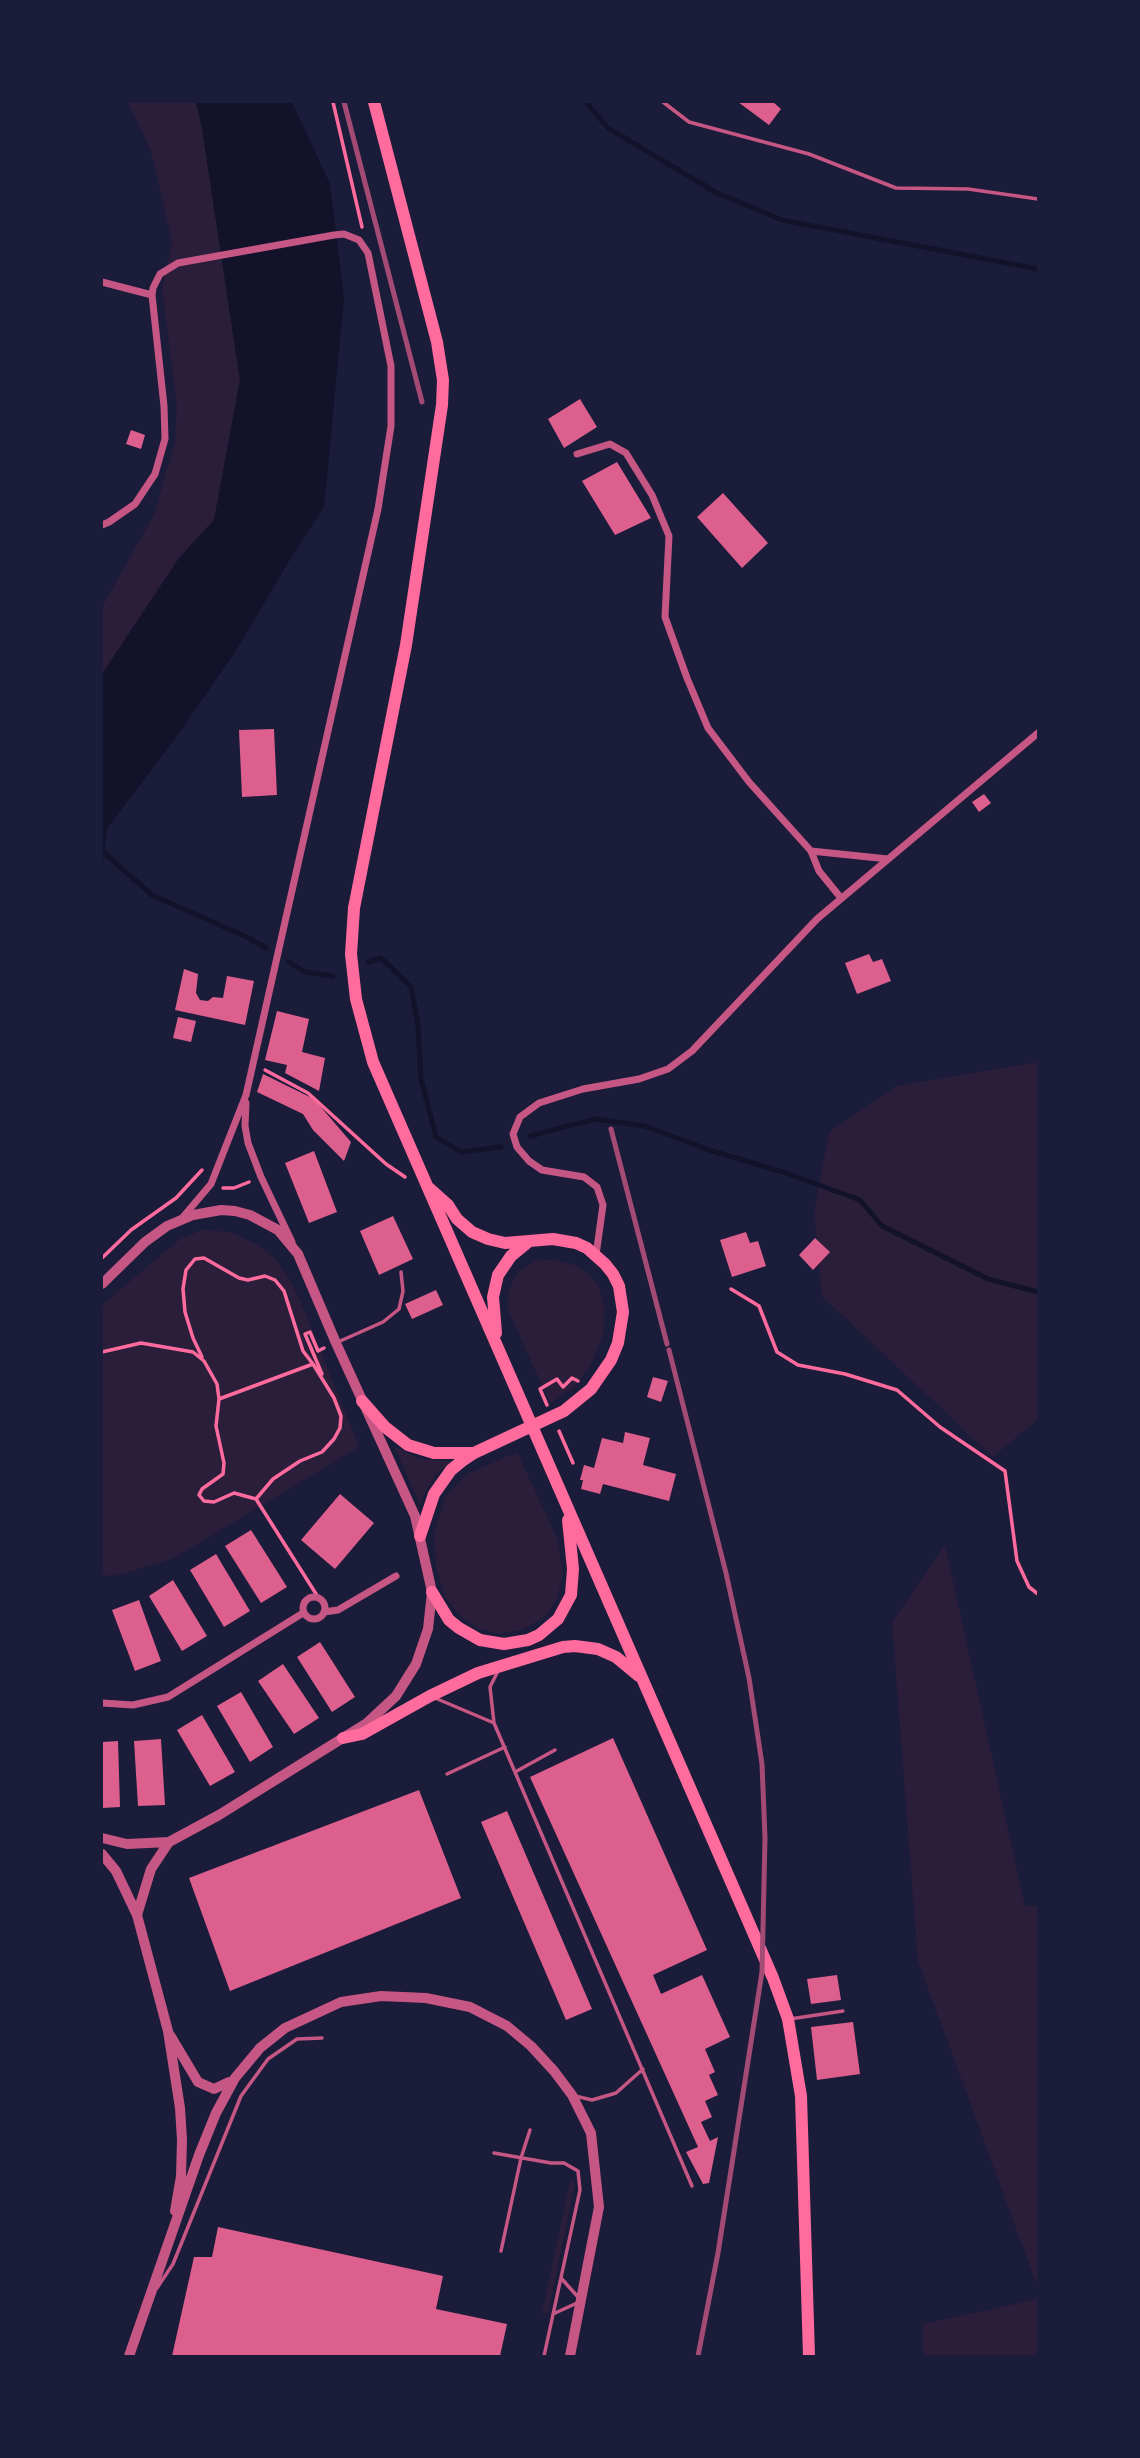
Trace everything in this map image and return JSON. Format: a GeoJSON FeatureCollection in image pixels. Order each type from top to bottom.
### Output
{"type":"FeatureCollection","features":[{"type":"Feature","properties":{"kind":"highway"},"geometry":{"type":"LineString","coordinates":[[374,102],[437,342],[443,393],[406,645],[356,896],[352,931],[356,999],[370,1053],[426,1186],[734,1888],[788,2020],[801,2096],[810,2357]]}},
{"type":"Feature","properties":{"kind":"highway"},"geometry":{"type":"LineString","coordinates":[[420,1536],[434,1494],[451,1470],[474,1452],[564,1411],[591,1389],[611,1360],[618,1343],[623,1312],[619,1286],[596,1255],[565,1240],[541,1239],[505,1243],[488,1239],[472,1232],[426,1186]]}},
{"type":"Feature","properties":{"kind":"highway"},"geometry":{"type":"LineString","coordinates":[[498,1348],[492,1308],[495,1286],[504,1265],[529,1242]]}},
{"type":"Feature","properties":{"kind":"highway"},"geometry":{"type":"LineString","coordinates":[[362,1401],[385,1427],[408,1445],[434,1453],[474,1452]]}},
{"type":"Feature","properties":{"kind":"highway"},"geometry":{"type":"LineString","coordinates":[[432,1592],[449,1620],[480,1640],[504,1644],[528,1640],[539,1635],[558,1619],[571,1595],[573,1569],[567,1506]]}},
{"type":"Feature","properties":{"kind":"highway"},"geometry":{"type":"LineString","coordinates":[[343,1738],[362,1734],[478,1673],[563,1647],[586,1646],[616,1657],[642,1678]]}},
{"type":"Feature","properties":{"kind":"street"},"geometry":{"type":"LineString","coordinates":[[102,525],[135,504],[155,474],[165,439],[152,295],[160,274],[178,262],[334,235],[352,236],[364,246],[368,253],[391,366],[391,426],[378,509],[246,1095],[211,1184],[180,1220]]}},
{"type":"Feature","properties":{"kind":"street"},"geometry":{"type":"LineString","coordinates":[[102,282],[152,295]]}},
{"type":"Feature","properties":{"kind":"street"},"geometry":{"type":"LineString","coordinates":[[577,454],[610,444],[626,453],[652,495],[669,536],[665,617],[708,728],[749,782],[811,851],[819,870],[841,898]]}},
{"type":"Feature","properties":{"kind":"street"},"geometry":{"type":"LineString","coordinates":[[596,1255],[603,1205],[597,1187],[584,1177],[542,1170],[528,1161],[517,1147],[513,1133],[520,1116],[539,1103],[583,1089],[639,1079],[668,1069],[692,1051],[817,919],[1038,733]]}},
{"type":"Feature","properties":{"kind":"street"},"geometry":{"type":"LineString","coordinates":[[811,851],[888,859]]}},
{"type":"Feature","properties":{"kind":"street"},"geometry":{"type":"LineString","coordinates":[[138,1914],[150,1869],[169,1842],[219,1815],[367,1723],[407,1681],[426,1638],[432,1592],[415,1516],[261,1177],[248,1143],[245,1126],[246,1095]]}},
{"type":"Feature","properties":{"kind":"street"},"geometry":{"type":"LineString","coordinates":[[102,1284],[145,1242],[167,1226],[200,1213],[222,1210],[250,1214],[278,1230],[298,1254]]}},
{"type":"Feature","properties":{"kind":"street"},"geometry":{"type":"LineString","coordinates":[[324,1612],[325,1605],[318,1597],[306,1599],[302,1606],[303,1613],[310,1619],[316,1619],[324,1612],[338,1610],[396,1576]]}},
{"type":"Feature","properties":{"kind":"street"},"geometry":{"type":"LineString","coordinates":[[102,1703],[133,1705],[168,1697],[303,1613]]}},
{"type":"Feature","properties":{"kind":"street"},"geometry":{"type":"LineString","coordinates":[[102,1838],[127,1844],[169,1842]]}},
{"type":"Feature","properties":{"kind":"street"},"geometry":{"type":"LineString","coordinates":[[102,1854],[116,1871],[138,1914],[168,2031],[182,2140],[181,2176],[169,2246]]}},
{"type":"Feature","properties":{"kind":"street"},"geometry":{"type":"LineString","coordinates":[[168,2031],[198,2082],[214,2089],[222,2087],[234,2078],[253,2056],[285,2028],[341,2002],[381,1996],[426,1998],[470,2007],[507,2026],[539,2054],[572,2095],[590,2133],[599,2207],[570,2357]]}},
{"type":"Feature","properties":{"kind":"street"},"geometry":{"type":"LineString","coordinates":[[129,2357],[199,2155],[234,2078]]}},
{"type":"Feature","properties":{"kind":"lane"},"geometry":{"type":"LineString","coordinates":[[663,102],[689,122],[809,154],[896,188],[968,189],[1038,199]]}},
{"type":"Feature","properties":{"kind":"lane"},"geometry":{"type":"LineString","coordinates":[[336,1343],[383,1322],[399,1309],[403,1291],[401,1272]]}},
{"type":"Feature","properties":{"kind":"lane"},"geometry":{"type":"LineString","coordinates":[[500,1666],[489,1687],[494,1723],[692,2186]]}},
{"type":"Feature","properties":{"kind":"lane"},"geometry":{"type":"LineString","coordinates":[[430,1696],[494,1723]]}},
{"type":"Feature","properties":{"kind":"lane"},"geometry":{"type":"LineString","coordinates":[[447,1774],[505,1747]]}},
{"type":"Feature","properties":{"kind":"lane"},"geometry":{"type":"LineString","coordinates":[[515,1772],[555,1750]]}},
{"type":"Feature","properties":{"kind":"lane"},"geometry":{"type":"LineString","coordinates":[[788,2020],[843,2011]]}},
{"type":"Feature","properties":{"kind":"lane"},"geometry":{"type":"LineString","coordinates":[[151,2296],[173,2264],[240,2096],[268,2059],[297,2039],[322,2038]]}},
{"type":"Feature","properties":{"kind":"lane"},"geometry":{"type":"LineString","coordinates":[[572,2095],[592,2100],[617,2093],[643,2069]]}},
{"type":"Feature","properties":{"kind":"lane"},"geometry":{"type":"LineString","coordinates":[[501,2250],[521,2158],[530,2130]]}},
{"type":"Feature","properties":{"kind":"lane"},"geometry":{"type":"LineString","coordinates":[[494,2153],[564,2163],[578,2171],[580,2190],[544,2357]]}},
{"type":"Feature","properties":{"kind":"lane"},"geometry":{"type":"LineString","coordinates":[[553,2314],[582,2301],[561,2278]]}},
{"type":"Feature","properties":{"kind":"path"},"geometry":{"type":"LineString","coordinates":[[333,102],[368,253]]}},
{"type":"Feature","properties":{"kind":"path"},"geometry":{"type":"LineString","coordinates":[[253,1066],[269,1071],[308,1093],[386,1164],[426,1186]]}},
{"type":"Feature","properties":{"kind":"path"},"geometry":{"type":"LineString","coordinates":[[102,1258],[131,1230],[176,1198],[202,1170]]}},
{"type":"Feature","properties":{"kind":"path"},"geometry":{"type":"LineString","coordinates":[[256,1499],[273,1479],[300,1461],[321,1452],[334,1439],[340,1428],[341,1416],[334,1398],[303,1350],[284,1292],[275,1280],[265,1276],[248,1280],[239,1278],[204,1258],[195,1259],[186,1270],[183,1289],[185,1312],[193,1338],[217,1384],[219,1399],[216,1426],[224,1463],[223,1474],[202,1489],[199,1495],[204,1501],[214,1502],[234,1493],[256,1499],[318,1597]]}},
{"type":"Feature","properties":{"kind":"path"},"geometry":{"type":"LineString","coordinates":[[732,1289],[759,1306],[777,1352],[798,1365],[845,1374],[897,1390],[940,1427],[1005,1471],[1017,1561],[1029,1587],[1038,1594]]}},
{"type":"Feature","properties":{"kind":"path"},"geometry":{"type":"LineString","coordinates":[[319,1374],[322,1374],[305,1334],[310,1332],[318,1351],[336,1343]]}},
{"type":"Feature","properties":{"kind":"path"},"geometry":{"type":"LineString","coordinates":[[102,1352],[141,1343],[193,1352],[204,1361]]}},
{"type":"Feature","properties":{"kind":"path"},"geometry":{"type":"LineString","coordinates":[[219,1399],[313,1364]]}},
{"type":"Feature","properties":{"kind":"path"},"geometry":{"type":"LineString","coordinates":[[540,1389],[557,1379],[562,1387],[572,1378],[591,1389]]}},
{"type":"Feature","properties":{"kind":"path"},"geometry":{"type":"LineString","coordinates":[[564,1442],[573,1463]]}},
{"type":"Feature","properties":{"kind":"shaded area"},"geometry":{"type":"Polygon","coordinates":[[[128,102],[196,102],[240,380],[214,520],[179,558],[102,674],[102,607],[154,515],[175,441],[177,407],[162,289],[172,241],[151,151],[128,102]]]}},
{"type":"Feature","properties":{"kind":"shaded area"},"geometry":{"type":"Polygon","coordinates":[[[196,102],[292,102],[330,184],[344,298],[324,507],[235,652],[175,739],[107,828],[102,871],[102,674],[179,558],[214,520],[240,380],[196,102]]]}},
{"type":"Feature","properties":{"kind":"shaded area"},"geometry":{"type":"Polygon","coordinates":[[[1038,1062],[1038,1419],[993,1457],[822,1296],[814,1212],[829,1132],[897,1086],[1038,1062]]]}},
{"type":"Feature","properties":{"kind":"shaded area"},"geometry":{"type":"Polygon","coordinates":[[[205,1229],[233,1233],[258,1245],[277,1260],[305,1312],[359,1447],[174,1558],[111,1576],[102,1574],[102,1305],[180,1239],[205,1229]]]}},
{"type":"Feature","properties":{"kind":"shaded area"},"geometry":{"type":"Polygon","coordinates":[[[553,1259],[580,1267],[598,1284],[605,1309],[603,1335],[590,1367],[572,1389],[550,1403],[507,1308],[510,1287],[519,1271],[535,1261],[553,1259]]]}},
{"type":"Feature","properties":{"kind":"shaded area"},"geometry":{"type":"Polygon","coordinates":[[[394,1446],[420,1459],[453,1461],[439,1472],[429,1485],[420,1504],[394,1446]]]}},
{"type":"Feature","properties":{"kind":"shaded area"},"geometry":{"type":"Polygon","coordinates":[[[517,1452],[557,1538],[563,1574],[557,1599],[546,1616],[524,1629],[500,1634],[479,1629],[460,1616],[445,1597],[436,1566],[434,1534],[445,1497],[467,1474],[517,1452]]]}},
{"type":"Feature","properties":{"kind":"shaded area"},"geometry":{"type":"Polygon","coordinates":[[[945,1545],[1025,1906],[1038,1906],[1038,2288],[918,1961],[892,1622],[945,1545]]]}},
{"type":"Feature","properties":{"kind":"shaded area"},"geometry":{"type":"Polygon","coordinates":[[[571,2178],[575,2183],[548,2314],[542,2313],[571,2178]]]}},
{"type":"Feature","properties":{"kind":"shaded area"},"geometry":{"type":"Polygon","coordinates":[[[1038,2299],[1038,2356],[923,2356],[923,2324],[1038,2299]]]}},
{"type":"Feature","properties":{"kind":"building"},"geometry":{"type":"Polygon","coordinates":[[[738,102],[773,102],[781,109],[769,125],[738,102]]]}},
{"type":"Feature","properties":{"kind":"building"},"geometry":{"type":"Polygon","coordinates":[[[580,399],[597,427],[564,448],[548,419],[580,399]]]}},
{"type":"Feature","properties":{"kind":"building"},"geometry":{"type":"Polygon","coordinates":[[[131,430],[145,435],[141,449],[126,444],[131,430]]]}},
{"type":"Feature","properties":{"kind":"building"},"geometry":{"type":"Polygon","coordinates":[[[617,462],[651,518],[615,535],[582,481],[617,462]]]}},
{"type":"Feature","properties":{"kind":"building"},"geometry":{"type":"Polygon","coordinates":[[[723,493],[768,543],[742,568],[697,517],[723,493]]]}},
{"type":"Feature","properties":{"kind":"building"},"geometry":{"type":"Polygon","coordinates":[[[274,729],[277,795],[242,797],[239,730],[274,729]]]}},
{"type":"Feature","properties":{"kind":"building"},"geometry":{"type":"Polygon","coordinates":[[[984,794],[991,803],[979,812],[972,802],[984,794]]]}},
{"type":"Feature","properties":{"kind":"building"},"geometry":{"type":"Polygon","coordinates":[[[869,954],[873,962],[882,959],[891,981],[857,994],[845,963],[869,954]]]}},
{"type":"Feature","properties":{"kind":"building"},"geometry":{"type":"Polygon","coordinates":[[[184,969],[198,974],[196,993],[200,1000],[223,998],[227,976],[254,981],[245,1025],[175,1010],[184,969]]]}},
{"type":"Feature","properties":{"kind":"building"},"geometry":{"type":"Polygon","coordinates":[[[277,1011],[309,1019],[302,1052],[325,1058],[319,1091],[285,1073],[287,1065],[265,1060],[277,1011]]]}},
{"type":"Feature","properties":{"kind":"building"},"geometry":{"type":"Polygon","coordinates":[[[178,1017],[196,1021],[191,1042],[173,1038],[178,1017]]]}},
{"type":"Feature","properties":{"kind":"building"},"geometry":{"type":"Polygon","coordinates":[[[263,1074],[314,1099],[351,1142],[344,1161],[313,1130],[303,1114],[257,1092],[263,1074]]]}},
{"type":"Feature","properties":{"kind":"building"},"geometry":{"type":"Polygon","coordinates":[[[314,1151],[337,1212],[309,1223],[285,1163],[314,1151]]]}},
{"type":"Feature","properties":{"kind":"building"},"geometry":{"type":"Polygon","coordinates":[[[393,1216],[413,1259],[379,1275],[360,1231],[393,1216]]]}},
{"type":"Feature","properties":{"kind":"building"},"geometry":{"type":"Polygon","coordinates":[[[746,1232],[750,1243],[758,1241],[766,1266],[732,1277],[720,1240],[746,1232]]]}},
{"type":"Feature","properties":{"kind":"building"},"geometry":{"type":"Polygon","coordinates":[[[815,1238],[830,1252],[813,1270],[799,1255],[815,1238]]]}},
{"type":"Feature","properties":{"kind":"building"},"geometry":{"type":"Polygon","coordinates":[[[436,1290],[443,1305],[412,1319],[405,1304],[436,1290]]]}},
{"type":"Feature","properties":{"kind":"building"},"geometry":{"type":"Polygon","coordinates":[[[653,1377],[668,1381],[661,1402],[647,1397],[653,1377]]]}},
{"type":"Feature","properties":{"kind":"building"},"geometry":{"type":"Polygon","coordinates":[[[625,1432],[650,1438],[643,1465],[676,1474],[669,1501],[603,1484],[600,1494],[581,1489],[583,1480],[580,1480],[584,1465],[594,1468],[602,1438],[623,1443],[625,1432]]]}},
{"type":"Feature","properties":{"kind":"building"},"geometry":{"type":"Polygon","coordinates":[[[340,1494],[374,1523],[335,1569],[301,1540],[340,1494]]]}},
{"type":"Feature","properties":{"kind":"building"},"geometry":{"type":"Polygon","coordinates":[[[251,1530],[287,1587],[261,1603],[225,1546],[251,1530]]]}},
{"type":"Feature","properties":{"kind":"building"},"geometry":{"type":"Polygon","coordinates":[[[216,1554],[250,1611],[224,1627],[190,1570],[216,1554]]]}},
{"type":"Feature","properties":{"kind":"building"},"geometry":{"type":"Polygon","coordinates":[[[173,1580],[207,1636],[182,1651],[149,1596],[173,1580]]]}},
{"type":"Feature","properties":{"kind":"building"},"geometry":{"type":"Polygon","coordinates":[[[139,1600],[161,1661],[135,1671],[112,1610],[139,1600]]]}},
{"type":"Feature","properties":{"kind":"building"},"geometry":{"type":"Polygon","coordinates":[[[320,1642],[355,1697],[332,1712],[297,1657],[320,1642]]]}},
{"type":"Feature","properties":{"kind":"building"},"geometry":{"type":"Polygon","coordinates":[[[283,1664],[319,1718],[294,1734],[258,1681],[283,1664]]]}},
{"type":"Feature","properties":{"kind":"building"},"geometry":{"type":"Polygon","coordinates":[[[241,1692],[273,1747],[250,1762],[217,1706],[241,1692]]]}},
{"type":"Feature","properties":{"kind":"building"},"geometry":{"type":"Polygon","coordinates":[[[202,1715],[235,1772],[210,1786],[177,1730],[202,1715]]]}},
{"type":"Feature","properties":{"kind":"building"},"geometry":{"type":"Polygon","coordinates":[[[613,1738],[707,1950],[653,1975],[661,1994],[702,1975],[730,2037],[705,2049],[715,2072],[709,2075],[718,2095],[705,2101],[712,2117],[701,2122],[710,2141],[718,2137],[709,2183],[703,2184],[686,2152],[698,2147],[530,1777],[613,1738]]]}},
{"type":"Feature","properties":{"kind":"building"},"geometry":{"type":"Polygon","coordinates":[[[161,1739],[165,1805],[138,1806],[134,1741],[161,1739]]]}},
{"type":"Feature","properties":{"kind":"building"},"geometry":{"type":"Polygon","coordinates":[[[118,1741],[120,1807],[102,1808],[102,1742],[118,1741]]]}},
{"type":"Feature","properties":{"kind":"building"},"geometry":{"type":"Polygon","coordinates":[[[419,1790],[461,1898],[230,1991],[189,1878],[419,1790]]]}},
{"type":"Feature","properties":{"kind":"building"},"geometry":{"type":"Polygon","coordinates":[[[507,1811],[592,2009],[566,2020],[481,1822],[507,1811]]]}},
{"type":"Feature","properties":{"kind":"building"},"geometry":{"type":"Polygon","coordinates":[[[837,1975],[841,2000],[811,2004],[807,1979],[837,1975]]]}},
{"type":"Feature","properties":{"kind":"building"},"geometry":{"type":"Polygon","coordinates":[[[853,2022],[860,2074],[817,2080],[811,2027],[853,2022]]]}},
{"type":"Feature","properties":{"kind":"building"},"geometry":{"type":"Polygon","coordinates":[[[218,2227],[443,2276],[436,2309],[507,2324],[500,2356],[172,2356],[194,2257],[212,2257],[218,2227]]]}},
{"type":"Feature","properties":{"kind":"waterway"},"geometry":{"type":"LineString","coordinates":[[586,102],[608,128],[717,193],[782,220],[1038,269]]}},
{"type":"Feature","properties":{"kind":"waterway"},"geometry":{"type":"LineString","coordinates":[[102,851],[152,895],[266,948]]}},
{"type":"Feature","properties":{"kind":"waterway"},"geometry":{"type":"LineString","coordinates":[[368,962],[381,958],[411,987],[418,1025],[421,1079],[436,1137],[461,1152],[501,1147]]}},
{"type":"Feature","properties":{"kind":"waterway"},"geometry":{"type":"LineString","coordinates":[[289,962],[305,972],[333,976]]}},
{"type":"Feature","properties":{"kind":"waterway"},"geometry":{"type":"LineString","coordinates":[[530,1136],[595,1119],[645,1126],[860,1200],[882,1226],[988,1279],[1038,1292]]}},
{"type":"Feature","properties":{"kind":"railway"},"geometry":{"type":"LineString","coordinates":[[344,102],[422,402]]}},
{"type":"Feature","properties":{"kind":"railway"},"geometry":{"type":"LineString","coordinates":[[611,1129],[667,1344]]}},
{"type":"Feature","properties":{"kind":"railway"},"geometry":{"type":"LineString","coordinates":[[669,1350],[726,1573],[749,1678],[762,1764],[765,1838],[762,1972],[718,2253],[698,2356]]}}]}
